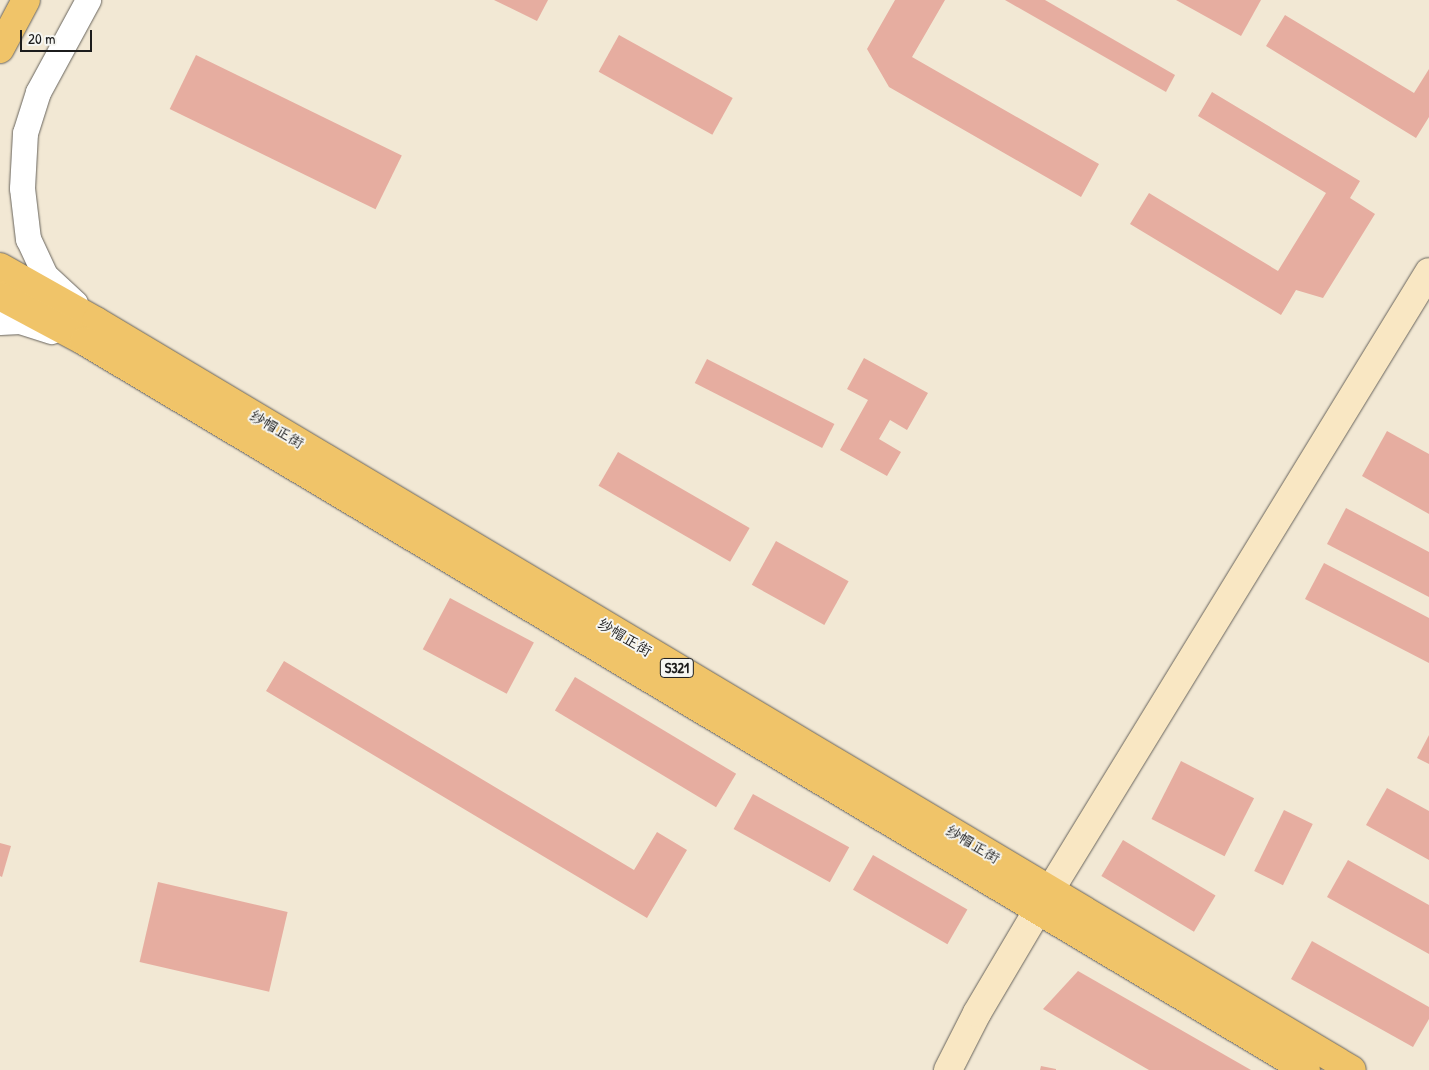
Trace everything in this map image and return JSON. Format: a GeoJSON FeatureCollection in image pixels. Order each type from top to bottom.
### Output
{"type":"FeatureCollection","features":[{"type":"Feature","properties":{"kind":"main road"},"geometry":{"type":"LineString","coordinates":[[0,49],[26,0]]}},
{"type":"Feature","properties":{"kind":"main road","name":"纱帽正街"},"geometry":{"type":"LineString","coordinates":[[0,267],[90,331],[1044,900],[1352,1070]]}},
{"type":"Feature","properties":{"kind":"main road","name":"纱帽正街"},"geometry":{"type":"LineString","coordinates":[[0,296],[90,331]]}},
{"type":"Feature","properties":{"kind":"main road","name":"纱帽正街"},"geometry":{"type":"LineString","coordinates":[[1044,900],[1306,1070]]}},
{"type":"Feature","properties":{"kind":"street"},"geometry":{"type":"LineString","coordinates":[[88,0],[38,92],[25,133],[22,188],[28,239],[45,275],[90,331]]}},
{"type":"Feature","properties":{"kind":"street"},"geometry":{"type":"LineString","coordinates":[[948,1070],[977,1012],[1044,900],[1429,272]]}},
{"type":"Feature","properties":{"kind":"street"},"geometry":{"type":"LineString","coordinates":[[0,322],[20,322],[90,331]]}},
{"type":"Feature","properties":{"kind":"building"},"geometry":{"type":"Polygon","coordinates":[[[494,0],[548,0],[537,21],[494,0]]]}},
{"type":"Feature","properties":{"kind":"building"},"geometry":{"type":"Polygon","coordinates":[[[895,0],[945,0],[912,57],[1099,164],[1081,197],[889,87],[867,49],[895,0]]]}},
{"type":"Feature","properties":{"kind":"building"},"geometry":{"type":"Polygon","coordinates":[[[1005,0],[1045,0],[1175,75],[1166,92],[1005,0]]]}},
{"type":"Feature","properties":{"kind":"building"},"geometry":{"type":"Polygon","coordinates":[[[1176,0],[1261,0],[1241,36],[1176,0]]]}},
{"type":"Feature","properties":{"kind":"building"},"geometry":{"type":"Polygon","coordinates":[[[1285,15],[1414,93],[1429,69],[1429,117],[1416,138],[1266,46],[1285,15]]]}},
{"type":"Feature","properties":{"kind":"building"},"geometry":{"type":"Polygon","coordinates":[[[619,35],[733,98],[712,135],[599,72],[619,35]]]}},
{"type":"Feature","properties":{"kind":"building"},"geometry":{"type":"Polygon","coordinates":[[[196,55],[402,155],[376,209],[170,109],[196,55]]]}},
{"type":"Feature","properties":{"kind":"building"},"geometry":{"type":"Polygon","coordinates":[[[1212,92],[1360,181],[1350,198],[1375,214],[1323,298],[1296,290],[1281,315],[1130,224],[1149,193],[1278,271],[1326,193],[1198,116],[1212,92]]]}},
{"type":"Feature","properties":{"kind":"building"},"geometry":{"type":"Polygon","coordinates":[[[864,358],[928,393],[907,430],[890,420],[879,439],[901,452],[887,476],[840,450],[868,400],[847,389],[864,358]]]}},
{"type":"Feature","properties":{"kind":"building"},"geometry":{"type":"Polygon","coordinates":[[[707,359],[834,424],[822,448],[695,383],[707,359]]]}},
{"type":"Feature","properties":{"kind":"building"},"geometry":{"type":"Polygon","coordinates":[[[1387,431],[1429,454],[1429,514],[1362,476],[1387,431]]]}},
{"type":"Feature","properties":{"kind":"building"},"geometry":{"type":"Polygon","coordinates":[[[618,452],[750,528],[730,562],[598,486],[618,452]]]}},
{"type":"Feature","properties":{"kind":"building"},"geometry":{"type":"Polygon","coordinates":[[[1346,508],[1429,552],[1429,597],[1327,544],[1346,508]]]}},
{"type":"Feature","properties":{"kind":"building"},"geometry":{"type":"Polygon","coordinates":[[[776,541],[849,581],[824,625],[752,585],[776,541]]]}},
{"type":"Feature","properties":{"kind":"building"},"geometry":{"type":"Polygon","coordinates":[[[1324,563],[1429,618],[1429,663],[1305,599],[1324,563]]]}},
{"type":"Feature","properties":{"kind":"building"},"geometry":{"type":"Polygon","coordinates":[[[450,598],[534,643],[507,694],[423,649],[450,598]]]}},
{"type":"Feature","properties":{"kind":"building"},"geometry":{"type":"Polygon","coordinates":[[[284,661],[634,870],[657,832],[687,850],[647,918],[266,691],[284,661]]]}},
{"type":"Feature","properties":{"kind":"building"},"geometry":{"type":"Polygon","coordinates":[[[575,677],[736,774],[716,807],[555,710],[575,677]]]}},
{"type":"Feature","properties":{"kind":"building"},"geometry":{"type":"Polygon","coordinates":[[[1429,735],[1429,764],[1417,758],[1429,735]]]}},
{"type":"Feature","properties":{"kind":"building"},"geometry":{"type":"Polygon","coordinates":[[[1181,761],[1254,798],[1225,856],[1151,819],[1181,761]]]}},
{"type":"Feature","properties":{"kind":"building"},"geometry":{"type":"Polygon","coordinates":[[[1387,788],[1429,811],[1429,860],[1366,825],[1387,788]]]}},
{"type":"Feature","properties":{"kind":"building"},"geometry":{"type":"Polygon","coordinates":[[[753,794],[849,847],[830,882],[734,829],[753,794]]]}},
{"type":"Feature","properties":{"kind":"building"},"geometry":{"type":"Polygon","coordinates":[[[1284,810],[1313,824],[1283,885],[1254,871],[1284,810]]]}},
{"type":"Feature","properties":{"kind":"building"},"geometry":{"type":"Polygon","coordinates":[[[1123,840],[1216,896],[1194,932],[1101,876],[1123,840]]]}},
{"type":"Feature","properties":{"kind":"building"},"geometry":{"type":"Polygon","coordinates":[[[0,843],[11,846],[2,877],[0,876],[0,843]]]}},
{"type":"Feature","properties":{"kind":"building"},"geometry":{"type":"Polygon","coordinates":[[[873,855],[967,910],[947,944],[853,890],[873,855]]]}},
{"type":"Feature","properties":{"kind":"building"},"geometry":{"type":"Polygon","coordinates":[[[1348,860],[1429,905],[1429,954],[1327,897],[1348,860]]]}},
{"type":"Feature","properties":{"kind":"building"},"geometry":{"type":"Polygon","coordinates":[[[158,882],[288,912],[269,992],[140,962],[158,882]]]}},
{"type":"Feature","properties":{"kind":"building"},"geometry":{"type":"Polygon","coordinates":[[[1312,941],[1429,1007],[1429,1019],[1413,1047],[1291,979],[1312,941]]]}},
{"type":"Feature","properties":{"kind":"building"},"geometry":{"type":"Polygon","coordinates":[[[1078,971],[1251,1070],[1149,1070],[1043,1009],[1078,971]]]}},
{"type":"Feature","properties":{"kind":"building"},"geometry":{"type":"Polygon","coordinates":[[[1041,1066],[1056,1069],[1056,1070],[1040,1070],[1041,1066]]]}}]}
